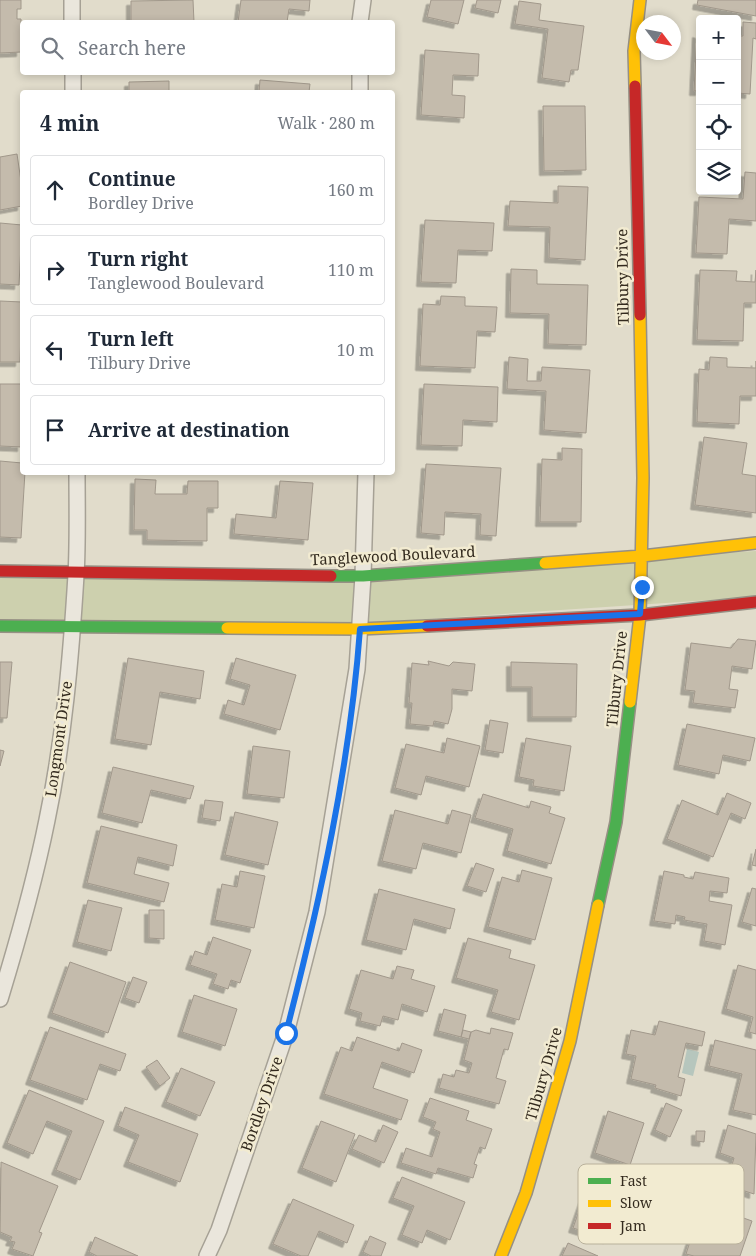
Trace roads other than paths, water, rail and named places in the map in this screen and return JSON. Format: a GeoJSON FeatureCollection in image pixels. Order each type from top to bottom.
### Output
{"type":"FeatureCollection","features":[{"type":"Feature","properties":{"kind":"street"},"geometry":{"type":"LineString","coordinates":[[72,0],[72,20]]}},
{"type":"Feature","properties":{"kind":"street"},"geometry":{"type":"LineString","coordinates":[[360,20],[364,0]]}},
{"type":"Feature","properties":{"kind":"street","name":"Tilbury Drive"},"geometry":{"type":"LineString","coordinates":[[501,1256],[526,1193],[574,1022],[616,822],[640,614],[642,478],[634,51],[640,0]]}},
{"type":"Feature","properties":{"kind":"street"},"geometry":{"type":"LineString","coordinates":[[73,75],[73,90]]}},
{"type":"Feature","properties":{"kind":"street"},"geometry":{"type":"LineString","coordinates":[[360,75],[360,90]]}},
{"type":"Feature","properties":{"kind":"street","name":"Longmont Drive"},"geometry":{"type":"LineString","coordinates":[[0,999],[18,938],[47,819],[58,754],[76,572],[77,475]]}},
{"type":"Feature","properties":{"kind":"street","name":"Bordley Drive"},"geometry":{"type":"LineString","coordinates":[[207,1256],[220,1230],[286,1033],[317,912],[343,765],[357,669],[363,576],[366,475]]}},
{"type":"Feature","properties":{"kind":"street","name":"Tanglewood Boulevard"},"geometry":{"type":"LineString","coordinates":[[0,571],[363,576],[642,556],[756,543]]}},
{"type":"Feature","properties":{"kind":"street"},"geometry":{"type":"LineString","coordinates":[[0,626],[360,629],[640,614],[756,602]]}}]}
